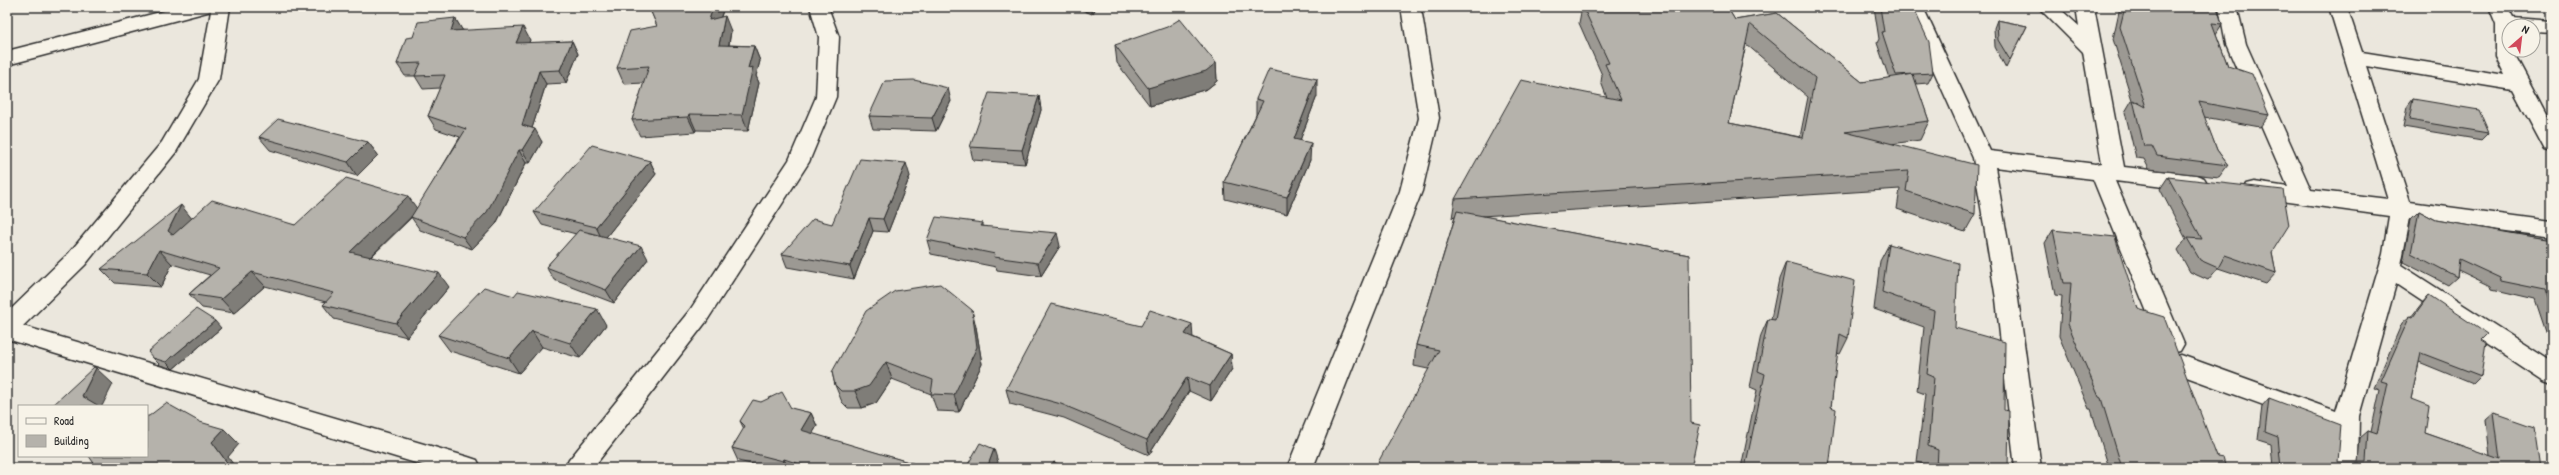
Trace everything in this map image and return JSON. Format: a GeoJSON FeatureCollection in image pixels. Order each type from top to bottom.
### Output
{"type":"FeatureCollection","features":[{"type":"Feature","properties":{"kind":"street"},"geometry":{"type":"LineString","coordinates":[[11,50],[148,7]]}},
{"type":"Feature","properties":{"kind":"street"},"geometry":{"type":"LineString","coordinates":[[11,50],[204,7]]}},
{"type":"Feature","properties":{"kind":"street"},"geometry":{"type":"LineString","coordinates":[[221,7],[209,79],[169,147],[77,259],[7,329],[468,468]]}},
{"type":"Feature","properties":{"kind":"street"},"geometry":{"type":"LineString","coordinates":[[578,468],[698,316],[799,162],[826,97],[829,37],[819,7]]}},
{"type":"Feature","properties":{"kind":"street"},"geometry":{"type":"LineString","coordinates":[[1300,468],[1411,191],[1429,118],[1413,14],[1410,7]]}},
{"type":"Feature","properties":{"kind":"street"},"geometry":{"type":"LineString","coordinates":[[1914,7],[1983,158],[2007,299],[2028,468]]}},
{"type":"Feature","properties":{"kind":"street"},"geometry":{"type":"LineString","coordinates":[[2047,7],[2093,50]]}},
{"type":"Feature","properties":{"kind":"street"},"geometry":{"type":"LineString","coordinates":[[2085,7],[2093,50],[2107,172],[2192,394]]}},
{"type":"Feature","properties":{"kind":"street"},"geometry":{"type":"LineString","coordinates":[[2228,7],[2236,44],[2303,196]]}},
{"type":"Feature","properties":{"kind":"street"},"geometry":{"type":"LineString","coordinates":[[2338,7],[2401,208],[2394,254],[2388,268],[2348,416],[2347,457],[2345,468]]}},
{"type":"Feature","properties":{"kind":"street"},"geometry":{"type":"LineString","coordinates":[[2502,16],[2506,57],[2552,145]]}},
{"type":"Feature","properties":{"kind":"street"},"geometry":{"type":"LineString","coordinates":[[2541,27],[2552,28]]}},
{"type":"Feature","properties":{"kind":"street"},"geometry":{"type":"LineString","coordinates":[[2354,56],[2520,84]]}},
{"type":"Feature","properties":{"kind":"street"},"geometry":{"type":"LineString","coordinates":[[1983,158],[2401,208],[2552,229]]}},
{"type":"Feature","properties":{"kind":"street"},"geometry":{"type":"LineString","coordinates":[[2388,268],[2473,321],[2552,375]]}},
{"type":"Feature","properties":{"kind":"street"},"geometry":{"type":"LineString","coordinates":[[2181,365],[2327,419],[2339,422],[2348,416]]}},
{"type":"Feature","properties":{"kind":"building"},"geometry":{"type":"Polygon","coordinates":[[[649,7],[713,7],[709,20],[725,16],[719,45],[754,46],[748,68],[753,67],[742,115],[689,114],[688,117],[632,120],[649,66],[617,68],[630,31],[657,26],[649,7]]]}},
{"type":"Feature","properties":{"kind":"building"},"geometry":{"type":"Polygon","coordinates":[[[1583,7],[1727,7],[1735,20],[1777,13],[1862,82],[1913,74],[1929,121],[1845,132],[1977,165],[1975,214],[1906,191],[1909,171],[1455,199],[1521,80],[1621,100],[1605,64],[1609,63],[1583,7]],[[1750,24],[1729,123],[1803,138],[1815,78],[1750,24]]]}},
{"type":"Feature","properties":{"kind":"building"},"geometry":{"type":"Polygon","coordinates":[[[1880,7],[1913,7],[1929,42],[1933,73],[1896,75],[1882,32],[1884,32],[1880,7]]]}},
{"type":"Feature","properties":{"kind":"building"},"geometry":{"type":"Polygon","coordinates":[[[2125,7],[2217,7],[2222,24],[2212,23],[2228,66],[2252,74],[2269,115],[2199,102],[2217,150],[2228,165],[2157,156],[2152,146],[2144,146],[2133,100],[2146,107],[2120,27],[2125,7]]]}},
{"type":"Feature","properties":{"kind":"building"},"geometry":{"type":"Polygon","coordinates":[[[455,18],[451,31],[523,27],[516,43],[572,41],[560,70],[539,71],[522,125],[535,129],[522,150],[519,150],[487,212],[463,237],[411,217],[466,129],[428,116],[445,75],[415,76],[421,63],[397,64],[406,38],[413,37],[418,22],[455,18]]]}},
{"type":"Feature","properties":{"kind":"building"},"geometry":{"type":"Polygon","coordinates":[[[1180,19],[1216,63],[1206,71],[1148,88],[1115,45],[1167,27],[1180,19]]]}},
{"type":"Feature","properties":{"kind":"building"},"geometry":{"type":"Polygon","coordinates":[[[1997,20],[2027,26],[2010,60],[1998,40],[1997,20]]]}},
{"type":"Feature","properties":{"kind":"building"},"geometry":{"type":"Polygon","coordinates":[[[1269,69],[1317,79],[1294,139],[1311,143],[1287,197],[1224,182],[1263,101],[1256,99],[1269,69]]]}},
{"type":"Feature","properties":{"kind":"building"},"geometry":{"type":"Polygon","coordinates":[[[914,80],[948,88],[932,118],[869,116],[885,81],[914,80]]]}},
{"type":"Feature","properties":{"kind":"building"},"geometry":{"type":"Polygon","coordinates":[[[989,93],[1039,96],[1022,150],[970,147],[989,93]]]}},
{"type":"Feature","properties":{"kind":"building"},"geometry":{"type":"Polygon","coordinates":[[[2413,99],[2479,110],[2489,133],[2409,120],[2413,99]]]}},
{"type":"Feature","properties":{"kind":"building"},"geometry":{"type":"Polygon","coordinates":[[[278,119],[368,142],[348,162],[259,137],[278,119]]]}},
{"type":"Feature","properties":{"kind":"building"},"geometry":{"type":"Polygon","coordinates":[[[592,145],[650,161],[596,227],[534,212],[592,145]]]}},
{"type":"Feature","properties":{"kind":"building"},"geometry":{"type":"Polygon","coordinates":[[[860,159],[906,163],[883,219],[869,218],[850,266],[782,254],[813,219],[832,224],[860,159]]]}},
{"type":"Feature","properties":{"kind":"building"},"geometry":{"type":"Polygon","coordinates":[[[2168,177],[2283,190],[2289,225],[2272,252],[2276,273],[2225,255],[2218,268],[2200,260],[2187,238],[2202,239],[2168,177]]]}},
{"type":"Feature","properties":{"kind":"building"},"geometry":{"type":"Polygon","coordinates":[[[346,178],[408,196],[350,252],[439,273],[396,323],[323,305],[334,293],[252,272],[221,299],[189,294],[219,268],[159,250],[147,273],[101,269],[181,205],[168,231],[173,235],[212,200],[295,225],[346,178]]]}},
{"type":"Feature","properties":{"kind":"building"},"geometry":{"type":"Polygon","coordinates":[[[1457,211],[1689,255],[1691,423],[1700,425],[1691,468],[1375,468],[1439,350],[1416,345],[1457,211]]]}},
{"type":"Feature","properties":{"kind":"building"},"geometry":{"type":"Polygon","coordinates":[[[2419,211],[2436,220],[2552,240],[2552,313],[2545,290],[2501,281],[2500,278],[2459,259],[2457,277],[2411,253],[2419,211]]]}},
{"type":"Feature","properties":{"kind":"building"},"geometry":{"type":"Polygon","coordinates":[[[936,217],[983,223],[981,226],[1057,233],[1038,263],[994,257],[995,254],[927,240],[936,217]]]}},
{"type":"Feature","properties":{"kind":"building"},"geometry":{"type":"Polygon","coordinates":[[[579,230],[641,246],[606,290],[546,267],[579,230]]]}},
{"type":"Feature","properties":{"kind":"building"},"geometry":{"type":"Polygon","coordinates":[[[2053,230],[2115,237],[2138,309],[2164,317],[2217,457],[2223,458],[2226,468],[2122,468],[2101,398],[2099,397],[2068,324],[2071,283],[2064,283],[2053,230]]]}},
{"type":"Feature","properties":{"kind":"building"},"geometry":{"type":"Polygon","coordinates":[[[1889,244],[1958,263],[1955,328],[2005,342],[2004,410],[2009,411],[2008,468],[1937,468],[1938,450],[1928,446],[1934,377],[1927,374],[1934,311],[1882,292],[1889,244]]]}},
{"type":"Feature","properties":{"kind":"building"},"geometry":{"type":"Polygon","coordinates":[[[1786,262],[1855,281],[1848,338],[1840,334],[1831,407],[1836,409],[1829,468],[1745,468],[1765,374],[1758,371],[1768,319],[1775,320],[1786,262]]]}},
{"type":"Feature","properties":{"kind":"building"},"geometry":{"type":"Polygon","coordinates":[[[940,284],[972,310],[977,347],[954,395],[931,394],[933,380],[886,362],[869,386],[855,391],[841,391],[835,385],[832,372],[866,311],[895,291],[940,284]]]}},
{"type":"Feature","properties":{"kind":"building"},"geometry":{"type":"Polygon","coordinates":[[[484,287],[514,296],[518,291],[597,309],[570,343],[532,331],[509,358],[438,335],[484,287]]]}},
{"type":"Feature","properties":{"kind":"building"},"geometry":{"type":"Polygon","coordinates":[[[2429,295],[2487,334],[2481,340],[2486,343],[2481,376],[2421,353],[2411,399],[2429,406],[2425,433],[2500,459],[2494,413],[2534,427],[2540,468],[2281,468],[2278,437],[2265,432],[2269,398],[2341,425],[2338,462],[2366,462],[2368,431],[2377,434],[2388,383],[2381,381],[2410,316],[2413,317],[2429,295]]]}},
{"type":"Feature","properties":{"kind":"building"},"geometry":{"type":"Polygon","coordinates":[[[1051,304],[1141,326],[1150,310],[1192,324],[1185,334],[1231,354],[1210,386],[1187,377],[1147,440],[1061,404],[1006,389],[1051,304]]]}},
{"type":"Feature","properties":{"kind":"building"},"geometry":{"type":"Polygon","coordinates":[[[196,309],[215,321],[166,362],[153,358],[148,352],[196,309]]]}},
{"type":"Feature","properties":{"kind":"building"},"geometry":{"type":"Polygon","coordinates":[[[94,367],[96,368],[82,396],[97,405],[53,405],[94,367]]]}},
{"type":"Feature","properties":{"kind":"building"},"geometry":{"type":"Polygon","coordinates":[[[782,392],[791,408],[811,413],[801,430],[922,466],[921,468],[812,468],[784,459],[783,461],[732,448],[745,426],[740,421],[753,400],[761,402],[782,392]]]}},
{"type":"Feature","properties":{"kind":"building"},"geometry":{"type":"Polygon","coordinates":[[[166,403],[200,422],[224,429],[212,442],[231,468],[144,468],[138,466],[136,468],[97,468],[90,457],[148,457],[149,416],[166,403]]]}},
{"type":"Feature","properties":{"kind":"building"},"geometry":{"type":"Polygon","coordinates":[[[980,443],[994,449],[987,468],[966,468],[980,443]]]}},
{"type":"Feature","properties":{"kind":"building"},"geometry":{"type":"Polygon","coordinates":[[[1054,462],[1066,468],[1050,468],[1054,462]]]}},
{"type":"Feature","properties":{"kind":"building"},"geometry":{"type":"Polygon","coordinates":[[[362,463],[378,468],[357,468],[362,463]]]}}]}
